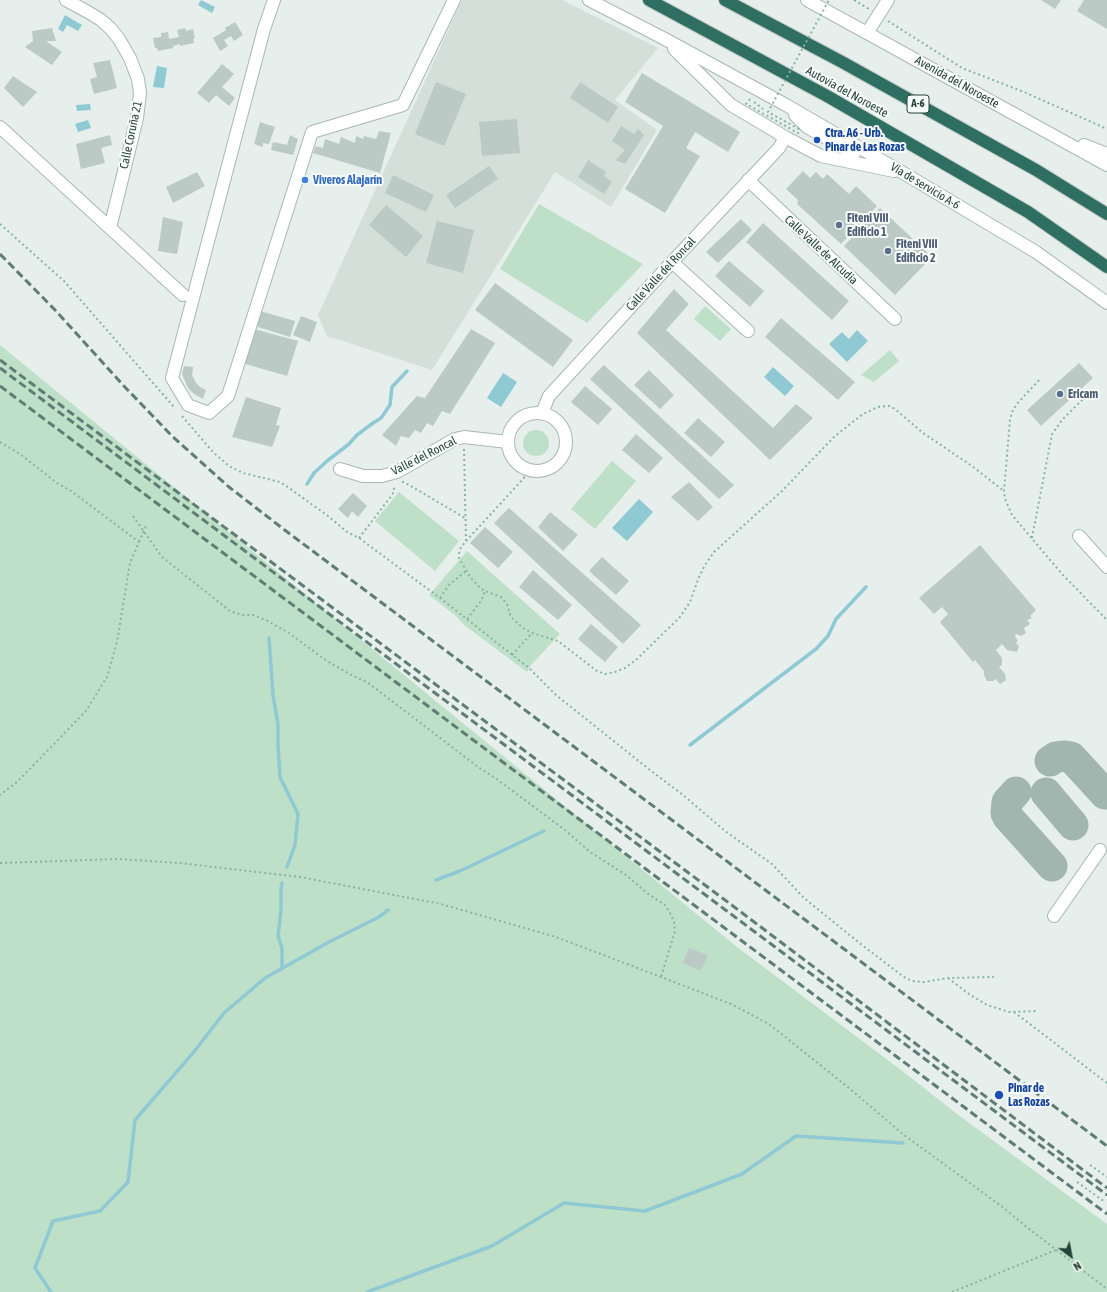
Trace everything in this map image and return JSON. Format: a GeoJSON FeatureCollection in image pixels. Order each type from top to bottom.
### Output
{"type":"FeatureCollection","features":[{"type":"Feature","properties":{"kind":"highway"},"geometry":{"type":"LineString","coordinates":[[646,0],[668,10]]}},
{"type":"Feature","properties":{"kind":"highway","name":"Autovía del Noroeste"},"geometry":{"type":"LineString","coordinates":[[649,0],[827,96],[1028,212],[1107,267]]}},
{"type":"Feature","properties":{"kind":"highway","name":"Autovía del Noroeste"},"geometry":{"type":"LineString","coordinates":[[725,0],[842,62],[1036,170],[1107,214]]}},
{"type":"Feature","properties":{"kind":"street","name":"Calle Coruña 21"},"geometry":{"type":"LineString","coordinates":[[66,0],[101,20],[111,29],[119,39],[130,58],[138,79],[140,93],[137,118],[110,228]]}},
{"type":"Feature","properties":{"kind":"street"},"geometry":{"type":"LineString","coordinates":[[274,0],[264,29],[172,378],[188,405],[209,413],[228,396],[312,132],[403,105],[454,0]]}},
{"type":"Feature","properties":{"kind":"street","name":"Vía de servicio A-6"},"geometry":{"type":"LineString","coordinates":[[589,0],[663,38],[786,105],[905,174],[1036,252],[1107,302]]}},
{"type":"Feature","properties":{"kind":"street","name":"Avenida del Noroeste"},"geometry":{"type":"LineString","coordinates":[[807,0],[1046,130],[1107,165]]}},
{"type":"Feature","properties":{"kind":"street"},"geometry":{"type":"LineString","coordinates":[[867,33],[888,0]]}},
{"type":"Feature","properties":{"kind":"street"},"geometry":{"type":"LineString","coordinates":[[663,38],[731,105],[785,137],[821,156],[905,174]]}},
{"type":"Feature","properties":{"kind":"street"},"geometry":{"type":"LineString","coordinates":[[0,127],[183,295]]}},
{"type":"Feature","properties":{"kind":"street"},"geometry":{"type":"LineString","coordinates":[[1046,130],[1107,154]]}},
{"type":"Feature","properties":{"kind":"street","name":"Calle Valle del Roncal"},"geometry":{"type":"LineString","coordinates":[[542,413],[548,396],[778,148],[785,137]]}},
{"type":"Feature","properties":{"kind":"street","name":"Calle Valle de Alcudia"},"geometry":{"type":"LineString","coordinates":[[748,180],[895,319]]}},
{"type":"Feature","properties":{"kind":"street"},"geometry":{"type":"LineString","coordinates":[[672,262],[748,331]]}},
{"type":"Feature","properties":{"kind":"street"},"geometry":{"type":"LineString","coordinates":[[542,413],[554,419],[562,428],[566,445],[557,462],[549,468],[531,470],[514,460],[510,452],[508,442],[509,434],[518,420],[530,414],[542,413]]}},
{"type":"Feature","properties":{"kind":"street","name":"Valle del Roncal"},"geometry":{"type":"LineString","coordinates":[[340,470],[363,476],[389,475],[455,439],[464,437],[508,442]]}},
{"type":"Feature","properties":{"kind":"street"},"geometry":{"type":"LineString","coordinates":[[1078,536],[1107,567]]}},
{"type":"Feature","properties":{"kind":"street"},"geometry":{"type":"LineString","coordinates":[[1054,916],[1105,849]]}},
{"type":"Feature","properties":{"kind":"path"},"geometry":{"type":"LineString","coordinates":[[750,99],[746,104],[798,132],[799,129],[768,112],[829,0]]}},
{"type":"Feature","properties":{"kind":"path"},"geometry":{"type":"LineString","coordinates":[[854,0],[962,68],[1024,92],[1107,129]]}},
{"type":"Feature","properties":{"kind":"path"},"geometry":{"type":"LineString","coordinates":[[1039,380],[1016,405],[1012,412],[1004,491],[1005,499],[1012,515],[1062,574],[1107,620]]}},
{"type":"Feature","properties":{"kind":"path"},"geometry":{"type":"LineString","coordinates":[[1032,538],[1052,434],[1062,420],[1091,391]]}},
{"type":"Feature","properties":{"kind":"path"},"geometry":{"type":"LineString","coordinates":[[522,466],[524,478],[466,541],[460,549],[459,558],[475,583],[485,591],[501,597],[507,604],[511,617],[523,628],[532,633],[558,641],[597,671],[605,674],[625,668],[637,659],[683,614],[690,602],[705,565],[714,552],[782,491],[835,436],[863,414],[878,407],[888,406],[895,409],[923,433],[972,466],[1004,491]]}},
{"type":"Feature","properties":{"kind":"path"},"geometry":{"type":"LineString","coordinates":[[464,437],[466,541]]}},
{"type":"Feature","properties":{"kind":"path"},"geometry":{"type":"LineString","coordinates":[[0,442],[20,454],[57,483],[71,491],[139,542]]}},
{"type":"Feature","properties":{"kind":"path"},"geometry":{"type":"LineString","coordinates":[[465,518],[404,482],[393,483],[394,487],[392,495],[359,538],[440,598],[529,668],[556,695],[644,766],[683,795],[725,831],[772,864],[804,898],[904,977],[912,981],[924,982],[948,978],[994,977]]}},
{"type":"Feature","properties":{"kind":"path"},"geometry":{"type":"LineString","coordinates":[[132,516],[162,557],[230,611],[268,621],[288,633],[327,661],[367,682],[478,767],[498,780],[559,826],[590,852],[626,875],[647,893],[665,904],[674,921],[675,931],[660,977]]}},
{"type":"Feature","properties":{"kind":"path"},"geometry":{"type":"LineString","coordinates":[[0,795],[17,782],[86,711],[107,677],[117,642],[130,563],[146,526]]}},
{"type":"Feature","properties":{"kind":"path"},"geometry":{"type":"LineString","coordinates":[[440,598],[449,585],[466,571]]}},
{"type":"Feature","properties":{"kind":"path"},"geometry":{"type":"LineString","coordinates":[[467,619],[481,601],[485,591]]}},
{"type":"Feature","properties":{"kind":"path"},"geometry":{"type":"LineString","coordinates":[[512,655],[532,633]]}},
{"type":"Feature","properties":{"kind":"path"},"geometry":{"type":"LineString","coordinates":[[0,863],[118,859],[180,863],[300,877],[441,904],[556,938],[660,977],[730,1004],[769,1024],[849,1088],[904,1135],[1000,1204],[1107,1289]]}},
{"type":"Feature","properties":{"kind":"path"},"geometry":{"type":"LineString","coordinates":[[948,978],[969,994],[987,1005],[1009,1012],[1038,1011]]}},
{"type":"Feature","properties":{"kind":"path"},"geometry":{"type":"LineString","coordinates":[[1014,1012],[1107,1083]]}},
{"type":"Feature","properties":{"kind":"path"},"geometry":{"type":"LineString","coordinates":[[1090,1165],[1107,1177]]}},
{"type":"Feature","properties":{"kind":"path"},"geometry":{"type":"LineString","coordinates":[[1077,1182],[1105,1202]]}},
{"type":"Feature","properties":{"kind":"path"},"geometry":{"type":"LineString","coordinates":[[952,1292],[1056,1250]]}},
{"type":"Feature","properties":{"kind":"shaded area"},"geometry":{"type":"Polygon","coordinates":[[[462,0],[562,0],[658,48],[615,100],[657,130],[611,207],[555,172],[432,370],[327,336],[318,315],[462,0]]]}},
{"type":"Feature","properties":{"kind":"green space"},"geometry":{"type":"Polygon","coordinates":[[[539,204],[643,264],[587,323],[500,269],[539,204]]]}},
{"type":"Feature","properties":{"kind":"green space"},"geometry":{"type":"Polygon","coordinates":[[[705,306],[731,329],[720,341],[694,319],[705,306]]]}},
{"type":"Feature","properties":{"kind":"green space"},"geometry":{"type":"Polygon","coordinates":[[[0,345],[737,947],[905,1073],[957,1114],[1107,1224],[1107,1292],[0,1292],[0,345]]]}},
{"type":"Feature","properties":{"kind":"green space"},"geometry":{"type":"Polygon","coordinates":[[[890,350],[899,361],[874,382],[861,375],[890,350]]]}},
{"type":"Feature","properties":{"kind":"green space"},"geometry":{"type":"Polygon","coordinates":[[[536,430],[545,434],[549,443],[545,452],[536,456],[527,452],[523,443],[527,434],[536,430]]]}},
{"type":"Feature","properties":{"kind":"green space"},"geometry":{"type":"Polygon","coordinates":[[[612,461],[636,481],[595,529],[571,509],[612,461]]]}},
{"type":"Feature","properties":{"kind":"green space"},"geometry":{"type":"Polygon","coordinates":[[[399,492],[459,541],[435,571],[375,521],[399,492]]]}},
{"type":"Feature","properties":{"kind":"green space"},"geometry":{"type":"Polygon","coordinates":[[[467,551],[560,634],[531,665],[527,672],[464,625],[456,616],[429,595],[467,551]]]}},
{"type":"Feature","properties":{"kind":"water"},"geometry":{"type":"Polygon","coordinates":[[[201,0],[215,7],[212,13],[198,5],[201,0]]]}},
{"type":"Feature","properties":{"kind":"water"},"geometry":{"type":"Polygon","coordinates":[[[65,15],[82,25],[78,31],[67,25],[63,32],[58,29],[65,15]]]}},
{"type":"Feature","properties":{"kind":"water"},"geometry":{"type":"Polygon","coordinates":[[[157,66],[167,68],[164,88],[153,87],[157,66]]]}},
{"type":"Feature","properties":{"kind":"water"},"geometry":{"type":"Polygon","coordinates":[[[90,104],[91,110],[77,111],[76,105],[90,104]]]}},
{"type":"Feature","properties":{"kind":"water"},"geometry":{"type":"Polygon","coordinates":[[[88,120],[91,128],[78,132],[75,124],[88,120]]]}},
{"type":"Feature","properties":{"kind":"water"},"geometry":{"type":"Polygon","coordinates":[[[857,330],[868,341],[847,362],[829,344],[842,332],[849,339],[857,330]]]}},
{"type":"Feature","properties":{"kind":"water"},"geometry":{"type":"Polygon","coordinates":[[[773,367],[794,386],[785,396],[764,377],[773,367]]]}},
{"type":"Feature","properties":{"kind":"water"},"geometry":{"type":"Polygon","coordinates":[[[503,373],[517,382],[501,407],[487,398],[503,373]]]}},
{"type":"Feature","properties":{"kind":"water"},"geometry":{"type":"Polygon","coordinates":[[[639,499],[653,512],[627,541],[612,528],[639,499]]]}},
{"type":"Feature","properties":{"kind":"building"},"geometry":{"type":"Polygon","coordinates":[[[1041,0],[1061,0],[1055,9],[1041,0]]]}},
{"type":"Feature","properties":{"kind":"building"},"geometry":{"type":"Polygon","coordinates":[[[1084,0],[1107,0],[1107,29],[1077,11],[1084,0]]]}},
{"type":"Feature","properties":{"kind":"building"},"geometry":{"type":"Polygon","coordinates":[[[235,22],[243,35],[234,41],[231,36],[224,40],[228,46],[220,51],[213,38],[235,22]]]}},
{"type":"Feature","properties":{"kind":"building"},"geometry":{"type":"Polygon","coordinates":[[[52,28],[56,41],[46,41],[62,52],[52,65],[25,47],[33,41],[32,31],[52,28]]]}},
{"type":"Feature","properties":{"kind":"building"},"geometry":{"type":"Polygon","coordinates":[[[185,28],[186,31],[193,29],[195,38],[193,39],[194,43],[180,46],[180,44],[173,46],[173,48],[158,51],[157,48],[155,48],[153,38],[161,37],[161,33],[168,32],[169,39],[179,37],[177,30],[185,28]]]}},
{"type":"Feature","properties":{"kind":"building"},"geometry":{"type":"Polygon","coordinates":[[[110,60],[117,88],[94,94],[90,79],[97,77],[93,63],[110,60]]]}},
{"type":"Feature","properties":{"kind":"building"},"geometry":{"type":"Polygon","coordinates":[[[222,64],[234,74],[222,87],[235,98],[229,106],[216,95],[209,103],[197,93],[222,64]]]}},
{"type":"Feature","properties":{"kind":"building"},"geometry":{"type":"Polygon","coordinates":[[[642,73],[740,132],[728,152],[695,132],[686,148],[700,156],[665,213],[625,189],[663,126],[625,102],[642,73]]]}},
{"type":"Feature","properties":{"kind":"building"},"geometry":{"type":"Polygon","coordinates":[[[13,76],[37,92],[23,107],[4,88],[13,76]]]}},
{"type":"Feature","properties":{"kind":"building"},"geometry":{"type":"Polygon","coordinates":[[[436,82],[466,94],[444,146],[415,134],[436,82]]]}},
{"type":"Feature","properties":{"kind":"building"},"geometry":{"type":"Polygon","coordinates":[[[580,82],[618,107],[608,123],[570,98],[580,82]]]}},
{"type":"Feature","properties":{"kind":"building"},"geometry":{"type":"Polygon","coordinates":[[[517,119],[520,153],[482,156],[479,122],[517,119]]]}},
{"type":"Feature","properties":{"kind":"building"},"geometry":{"type":"Polygon","coordinates":[[[260,122],[275,127],[269,144],[263,143],[263,147],[254,144],[260,122]]]}},
{"type":"Feature","properties":{"kind":"building"},"geometry":{"type":"Polygon","coordinates":[[[621,126],[634,134],[638,129],[644,135],[625,164],[616,160],[625,150],[612,141],[621,126]]]}},
{"type":"Feature","properties":{"kind":"building"},"geometry":{"type":"Polygon","coordinates":[[[379,131],[391,133],[380,173],[313,153],[316,146],[323,148],[325,139],[339,144],[341,137],[355,143],[356,136],[363,139],[364,136],[376,139],[379,131]]]}},
{"type":"Feature","properties":{"kind":"building"},"geometry":{"type":"Polygon","coordinates":[[[110,135],[112,145],[101,148],[105,163],[81,169],[76,144],[110,135]]]}},
{"type":"Feature","properties":{"kind":"building"},"geometry":{"type":"Polygon","coordinates":[[[290,135],[298,139],[293,155],[271,150],[273,142],[287,145],[290,135]]]}},
{"type":"Feature","properties":{"kind":"building"},"geometry":{"type":"Polygon","coordinates":[[[588,160],[606,172],[604,176],[612,182],[604,194],[578,177],[588,160]]]}},
{"type":"Feature","properties":{"kind":"building"},"geometry":{"type":"Polygon","coordinates":[[[489,166],[498,179],[455,208],[446,195],[489,166]]]}},
{"type":"Feature","properties":{"kind":"building","name":"Fiteni VIII Edificio 1"},"geometry":{"type":"Polygon","coordinates":[[[803,171],[810,178],[816,172],[823,179],[827,174],[849,194],[856,186],[877,206],[841,244],[797,204],[798,200],[786,189],[803,171]]]}},
{"type":"Feature","properties":{"kind":"building"},"geometry":{"type":"Polygon","coordinates":[[[197,172],[205,186],[173,203],[166,187],[197,172]]]}},
{"type":"Feature","properties":{"kind":"building"},"geometry":{"type":"Polygon","coordinates":[[[393,175],[434,195],[426,212],[385,193],[393,175]]]}},
{"type":"Feature","properties":{"kind":"building"},"geometry":{"type":"Polygon","coordinates":[[[386,205],[423,236],[406,257],[369,225],[386,205]]]}},
{"type":"Feature","properties":{"kind":"building","name":"Fiteni VIII Edificio 2"},"geometry":{"type":"Polygon","coordinates":[[[880,208],[932,257],[895,295],[844,246],[880,208]]]}},
{"type":"Feature","properties":{"kind":"building"},"geometry":{"type":"Polygon","coordinates":[[[163,217],[183,222],[177,254],[158,251],[163,217]]]}},
{"type":"Feature","properties":{"kind":"building"},"geometry":{"type":"Polygon","coordinates":[[[741,219],[752,230],[718,263],[706,252],[741,219]]]}},
{"type":"Feature","properties":{"kind":"building"},"geometry":{"type":"Polygon","coordinates":[[[437,221],[474,230],[463,273],[426,263],[437,221]]]}},
{"type":"Feature","properties":{"kind":"building"},"geometry":{"type":"Polygon","coordinates":[[[763,223],[849,301],[832,320],[746,242],[763,223]]]}},
{"type":"Feature","properties":{"kind":"building"},"geometry":{"type":"Polygon","coordinates":[[[729,261],[764,291],[750,307],[715,276],[729,261]]]}},
{"type":"Feature","properties":{"kind":"building"},"geometry":{"type":"Polygon","coordinates":[[[495,283],[573,340],[553,367],[475,310],[495,283]]]}},
{"type":"Feature","properties":{"kind":"building"},"geometry":{"type":"Polygon","coordinates":[[[674,289],[689,304],[666,330],[773,428],[796,404],[813,418],[770,460],[637,333],[674,289]]]}},
{"type":"Feature","properties":{"kind":"building"},"geometry":{"type":"Polygon","coordinates":[[[260,311],[295,321],[290,337],[255,326],[260,311]]]}},
{"type":"Feature","properties":{"kind":"building"},"geometry":{"type":"Polygon","coordinates":[[[301,316],[317,322],[310,342],[293,335],[301,316]]]}},
{"type":"Feature","properties":{"kind":"building"},"geometry":{"type":"Polygon","coordinates":[[[781,318],[855,382],[838,400],[765,337],[781,318]]]}},
{"type":"Feature","properties":{"kind":"building"},"geometry":{"type":"Polygon","coordinates":[[[254,329],[298,341],[287,376],[242,363],[254,329]]]}},
{"type":"Feature","properties":{"kind":"building"},"geometry":{"type":"Polygon","coordinates":[[[471,329],[495,343],[450,414],[442,411],[433,426],[427,423],[421,433],[415,430],[409,438],[401,436],[396,446],[382,435],[417,396],[425,398],[471,329]]]}},
{"type":"Feature","properties":{"kind":"building","name":"Ericam"},"geometry":{"type":"Polygon","coordinates":[[[1079,363],[1093,378],[1041,426],[1027,410],[1079,363]]]}},
{"type":"Feature","properties":{"kind":"building"},"geometry":{"type":"Polygon","coordinates":[[[604,365],[734,485],[719,499],[590,379],[604,365]]]}},
{"type":"Feature","properties":{"kind":"building"},"geometry":{"type":"Polygon","coordinates":[[[184,366],[193,367],[192,375],[196,383],[206,390],[203,399],[194,394],[188,388],[182,374],[184,366]]]}},
{"type":"Feature","properties":{"kind":"building"},"geometry":{"type":"Polygon","coordinates":[[[649,370],[674,395],[660,409],[634,385],[649,370]]]}},
{"type":"Feature","properties":{"kind":"building"},"geometry":{"type":"Polygon","coordinates":[[[585,386],[612,409],[598,425],[571,402],[585,386]]]}},
{"type":"Feature","properties":{"kind":"building"},"geometry":{"type":"Polygon","coordinates":[[[246,397],[281,408],[276,425],[280,426],[272,447],[232,437],[246,397]]]}},
{"type":"Feature","properties":{"kind":"building"},"geometry":{"type":"Polygon","coordinates":[[[698,418],[725,442],[711,457],[684,433],[698,418]]]}},
{"type":"Feature","properties":{"kind":"building"},"geometry":{"type":"Polygon","coordinates":[[[636,434],[663,458],[649,473],[622,450],[636,434]]]}},
{"type":"Feature","properties":{"kind":"building"},"geometry":{"type":"Polygon","coordinates":[[[689,482],[713,507],[698,521],[671,497],[689,482]]]}},
{"type":"Feature","properties":{"kind":"building"},"geometry":{"type":"Polygon","coordinates":[[[353,493],[367,506],[358,517],[352,511],[348,518],[338,509],[353,493]]]}},
{"type":"Feature","properties":{"kind":"building"},"geometry":{"type":"Polygon","coordinates":[[[509,508],[641,625],[623,644],[494,523],[509,508]]]}},
{"type":"Feature","properties":{"kind":"building"},"geometry":{"type":"Polygon","coordinates":[[[550,512],[578,535],[563,551],[538,527],[550,512]]]}},
{"type":"Feature","properties":{"kind":"building"},"geometry":{"type":"Polygon","coordinates":[[[485,527],[513,552],[498,568],[470,543],[485,527]]]}},
{"type":"Feature","properties":{"kind":"building"},"geometry":{"type":"Polygon","coordinates":[[[980,545],[1036,610],[1030,616],[1032,618],[1027,620],[1030,624],[1024,628],[1026,633],[1021,636],[1016,634],[1015,637],[1018,640],[1016,643],[1019,646],[1017,652],[1007,650],[1002,644],[996,650],[1002,658],[1002,665],[999,667],[1005,674],[1006,680],[1000,684],[996,679],[993,681],[987,681],[984,671],[975,660],[973,662],[940,622],[948,614],[942,607],[934,614],[919,598],[980,545]]]}},
{"type":"Feature","properties":{"kind":"building"},"geometry":{"type":"Polygon","coordinates":[[[602,557],[629,581],[616,595],[589,571],[602,557]]]}},
{"type":"Feature","properties":{"kind":"building"},"geometry":{"type":"Polygon","coordinates":[[[533,570],[572,605],[558,620],[519,587],[533,570]]]}},
{"type":"Feature","properties":{"kind":"building"},"geometry":{"type":"Polygon","coordinates":[[[591,624],[618,647],[605,662],[578,639],[591,624]]]}},
{"type":"Feature","properties":{"kind":"building"},"geometry":{"type":"Polygon","coordinates":[[[689,948],[708,955],[701,971],[683,963],[689,948]]]}},
{"type":"Feature","properties":{"kind":"waterway"},"geometry":{"type":"LineString","coordinates":[[307,484],[314,473],[327,461],[349,444],[357,435],[381,418],[390,405],[392,387],[407,371]]}},
{"type":"Feature","properties":{"kind":"waterway"},"geometry":{"type":"LineString","coordinates":[[690,745],[816,649],[828,636],[836,619],[866,587]]}},
{"type":"Feature","properties":{"kind":"waterway"},"geometry":{"type":"LineString","coordinates":[[269,638],[273,695],[278,725],[280,777],[298,814],[295,845],[287,867]]}},
{"type":"Feature","properties":{"kind":"waterway"},"geometry":{"type":"LineString","coordinates":[[436,880],[460,871],[544,831]]}},
{"type":"Feature","properties":{"kind":"waterway"},"geometry":{"type":"LineString","coordinates":[[282,883],[278,936],[282,948],[282,969]]}},
{"type":"Feature","properties":{"kind":"waterway"},"geometry":{"type":"LineString","coordinates":[[51,1292],[35,1268],[53,1221],[100,1211],[128,1182],[135,1120],[193,1053],[224,1013],[265,978],[329,942],[379,917],[388,910]]}},
{"type":"Feature","properties":{"kind":"waterway"},"geometry":{"type":"LineString","coordinates":[[367,1292],[492,1246],[564,1203],[645,1211],[742,1174],[796,1136],[903,1143]]}},
{"type":"Feature","properties":{"kind":"taxiway"},"geometry":{"type":"LineString","coordinates":[[1050,761],[1056,757],[1071,757],[1105,794]]}},
{"type":"Feature","properties":{"kind":"taxiway"},"geometry":{"type":"LineString","coordinates":[[1016,792],[1007,802],[1006,813],[1052,866]]}},
{"type":"Feature","properties":{"kind":"taxiway"},"geometry":{"type":"LineString","coordinates":[[1046,793],[1073,825]]}},
{"type":"Feature","properties":{"kind":"railway"},"geometry":{"type":"LineString","coordinates":[[0,254],[56,311],[123,385],[172,436],[229,487],[1107,1146]]}},
{"type":"Feature","properties":{"kind":"railway"},"geometry":{"type":"LineString","coordinates":[[0,360],[725,900],[1107,1188]]}},
{"type":"Feature","properties":{"kind":"railway"},"geometry":{"type":"LineString","coordinates":[[0,368],[1107,1195]]}},
{"type":"Feature","properties":{"kind":"railway"},"geometry":{"type":"LineString","coordinates":[[0,386],[1107,1214]]}},
{"type":"Feature","properties":{"kind":"place","name":"Ctra. A6 - Urb. Pinar de Las Rozas"},"geometry":{"type":"Point","coordinates":[817,140]}},
{"type":"Feature","properties":{"kind":"place","name":"Viveros Alajarín"},"geometry":{"type":"Point","coordinates":[305,180]}},
{"type":"Feature","properties":{"kind":"place","name":"Fiteni VIII Edificio 1"},"geometry":{"type":"Point","coordinates":[839,225]}},
{"type":"Feature","properties":{"kind":"place","name":"Fiteni VIII Edificio 2"},"geometry":{"type":"Point","coordinates":[888,251]}},
{"type":"Feature","properties":{"kind":"place","name":"Ericam"},"geometry":{"type":"Point","coordinates":[1060,394]}},
{"type":"Feature","properties":{"kind":"place","name":"Pinar de Las Rozas"},"geometry":{"type":"Point","coordinates":[999,1095]}}]}
